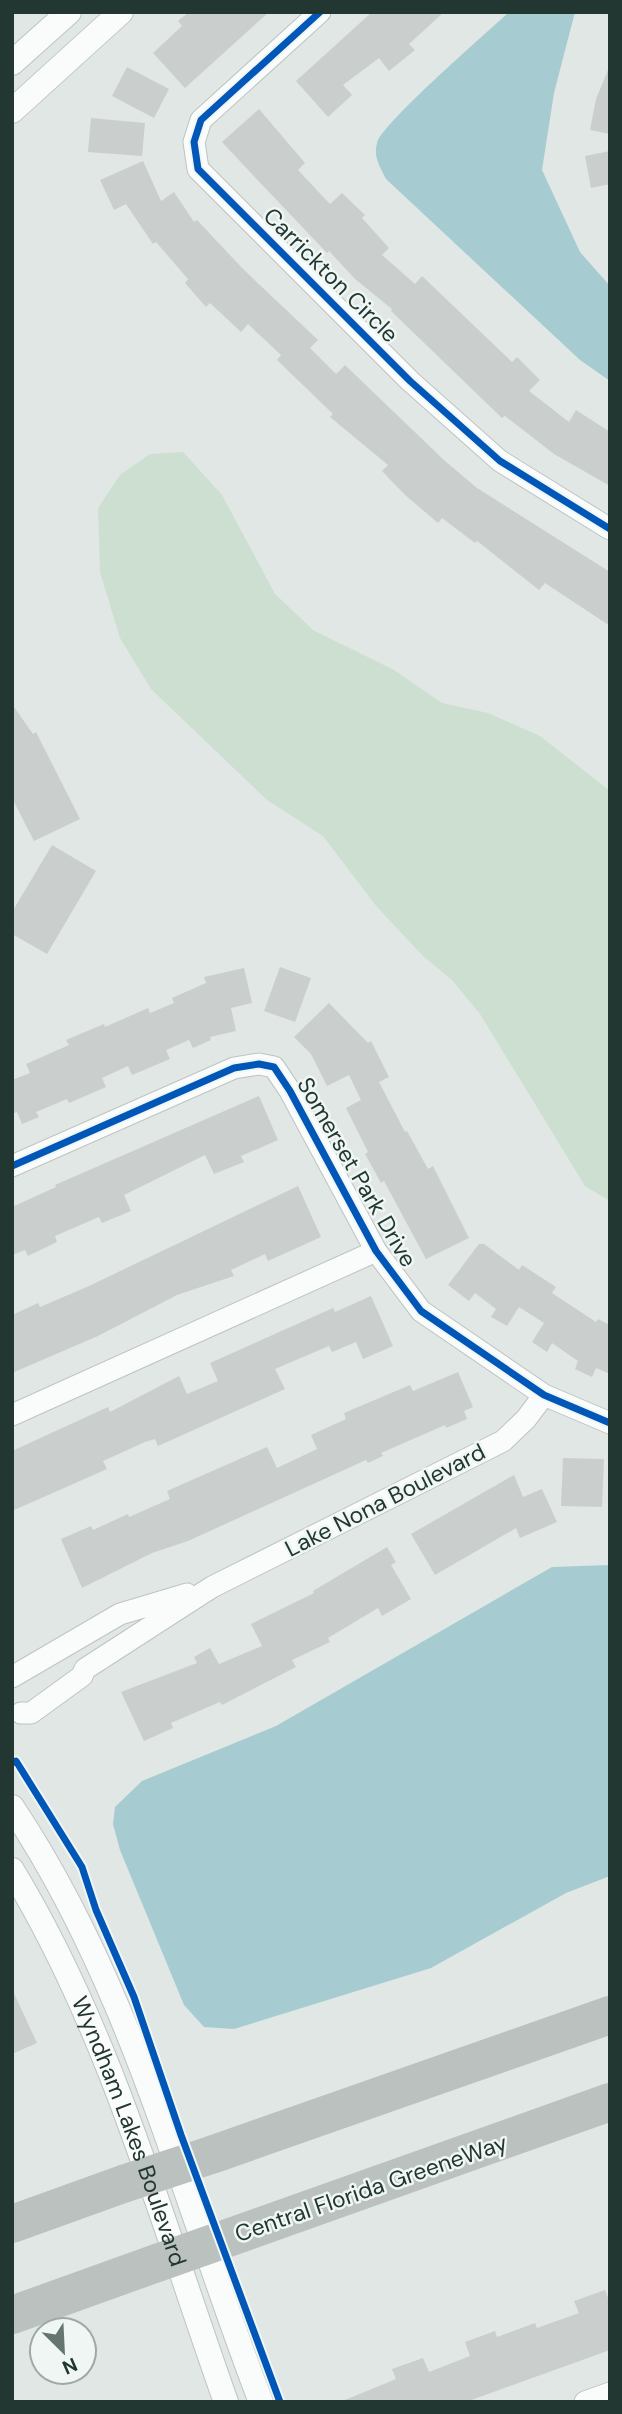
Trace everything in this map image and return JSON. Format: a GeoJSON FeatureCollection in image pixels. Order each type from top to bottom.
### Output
{"type":"FeatureCollection","features":[{"type":"Feature","properties":{"kind":"highway"},"geometry":{"type":"LineString","coordinates":[[12,2224],[610,2015]]}},
{"type":"Feature","properties":{"kind":"highway","name":"Central Florida GreeneWay"},"geometry":{"type":"LineString","coordinates":[[12,2315],[610,2102]]}},
{"type":"Feature","properties":{"kind":"street"},"geometry":{"type":"LineString","coordinates":[[12,63],[69,12]]}},
{"type":"Feature","properties":{"kind":"street"},"geometry":{"type":"LineString","coordinates":[[12,111],[121,12]]}},
{"type":"Feature","properties":{"kind":"street","name":"Carrickton Circle"},"geometry":{"type":"LineString","coordinates":[[320,12],[201,120],[194,142],[198,169],[410,381],[500,461],[610,529]]}},
{"type":"Feature","properties":{"kind":"street","name":"Somerset Park Drive"},"geometry":{"type":"LineString","coordinates":[[12,1166],[234,1068],[274,1067],[290,1091],[376,1251],[421,1311],[544,1395],[610,1423]]}},
{"type":"Feature","properties":{"kind":"street","name":"Somerset Park Drive"},"geometry":{"type":"LineString","coordinates":[[12,1415],[376,1251]]}},
{"type":"Feature","properties":{"kind":"street","name":"Lake Nona Boulevard"},"geometry":{"type":"LineString","coordinates":[[17,1716],[32,1713],[66,1681],[82,1676],[85,1669],[212,1587],[503,1441],[526,1419],[544,1395]]}},
{"type":"Feature","properties":{"kind":"street","name":"Lake Nona Boulevard"},"geometry":{"type":"LineString","coordinates":[[12,1677],[120,1614],[212,1587]]}},
{"type":"Feature","properties":{"kind":"street"},"geometry":{"type":"LineString","coordinates":[[50,1655],[66,1681]]}},
{"type":"Feature","properties":{"kind":"street","name":"Wyndham Lakes Boulevard"},"geometry":{"type":"LineString","coordinates":[[12,1807],[45,1856],[90,1941],[122,2014],[261,2402]]}},
{"type":"Feature","properties":{"kind":"street","name":"Wyndham Lakes Boulevard"},"geometry":{"type":"LineString","coordinates":[[12,1870],[43,1921],[86,2012],[226,2402]]}},
{"type":"Feature","properties":{"kind":"street"},"geometry":{"type":"LineString","coordinates":[[585,2402],[610,2393]]}},
{"type":"Feature","properties":{"kind":"green space"},"geometry":{"type":"Polygon","coordinates":[[[183,452],[222,495],[275,594],[313,630],[394,670],[442,703],[488,713],[540,736],[610,791],[610,1201],[585,1186],[480,1014],[452,980],[423,956],[377,907],[323,836],[267,800],[151,689],[120,638],[100,572],[98,508],[120,475],[150,454],[183,452]]]}},
{"type":"Feature","properties":{"kind":"water"},"geometry":{"type":"Polygon","coordinates":[[[509,12],[575,12],[554,93],[542,170],[580,252],[610,286],[610,381],[580,360],[386,179],[379,166],[376,148],[383,132],[509,12]]]}},
{"type":"Feature","properties":{"kind":"water"},"geometry":{"type":"Polygon","coordinates":[[[610,1565],[610,1876],[566,1893],[431,1968],[234,2029],[204,2027],[184,2005],[120,1850],[113,1824],[115,1807],[142,1781],[276,1726],[552,1567],[610,1565]]]}},
{"type":"Feature","properties":{"kind":"building"},"geometry":{"type":"Polygon","coordinates":[[[189,12],[269,12],[185,88],[153,53],[182,26],[178,21],[189,12]]]}},
{"type":"Feature","properties":{"kind":"building"},"geometry":{"type":"Polygon","coordinates":[[[372,12],[444,12],[409,44],[415,50],[389,71],[379,58],[343,85],[352,95],[328,117],[296,81],[372,12]]]}},
{"type":"Feature","properties":{"kind":"building"},"geometry":{"type":"Polygon","coordinates":[[[127,67],[169,89],[154,118],[112,96],[127,67]]]}},
{"type":"Feature","properties":{"kind":"building"},"geometry":{"type":"Polygon","coordinates":[[[608,70],[610,134],[590,130],[596,99],[608,70]]]}},
{"type":"Feature","properties":{"kind":"building"},"geometry":{"type":"Polygon","coordinates":[[[259,109],[305,163],[298,170],[330,204],[342,193],[365,215],[362,218],[389,248],[382,255],[415,284],[422,276],[512,362],[517,357],[540,380],[529,391],[569,422],[576,410],[610,432],[610,486],[554,454],[505,416],[502,418],[391,311],[392,309],[355,279],[329,251],[327,253],[222,142],[259,109]]]}},
{"type":"Feature","properties":{"kind":"building"},"geometry":{"type":"Polygon","coordinates":[[[91,118],[145,123],[142,156],[88,152],[91,118]]]}},
{"type":"Feature","properties":{"kind":"building"},"geometry":{"type":"Polygon","coordinates":[[[610,151],[610,184],[591,188],[585,156],[610,151]]]}},
{"type":"Feature","properties":{"kind":"building"},"geometry":{"type":"Polygon","coordinates":[[[143,161],[161,201],[174,192],[194,222],[197,220],[243,269],[318,340],[310,348],[336,374],[345,365],[477,488],[610,572],[610,626],[545,583],[539,590],[477,541],[475,543],[442,518],[438,523],[382,471],[388,465],[330,417],[333,414],[277,360],[281,355],[248,324],[241,332],[210,303],[206,307],[185,283],[188,279],[156,242],[153,244],[126,204],[114,210],[100,180],[143,161]]]}},
{"type":"Feature","properties":{"kind":"building"},"geometry":{"type":"Polygon","coordinates":[[[12,704],[33,734],[36,732],[80,819],[34,841],[12,798],[12,704]]]}},
{"type":"Feature","properties":{"kind":"building"},"geometry":{"type":"Polygon","coordinates":[[[52,845],[96,871],[47,954],[12,934],[12,912],[52,845]]]}},
{"type":"Feature","properties":{"kind":"building"},"geometry":{"type":"Polygon","coordinates":[[[280,967],[311,978],[295,1022],[264,1011],[280,967]]]}},
{"type":"Feature","properties":{"kind":"building"},"geometry":{"type":"Polygon","coordinates":[[[244,968],[252,1003],[231,1008],[236,1031],[210,1037],[211,1040],[193,1048],[189,1040],[166,1050],[170,1059],[132,1075],[128,1066],[102,1078],[106,1087],[69,1103],[67,1099],[36,1112],[39,1117],[22,1124],[17,1112],[12,1114],[12,1080],[30,1073],[26,1064],[69,1045],[66,1040],[104,1024],[105,1027],[148,1008],[150,1013],[174,1003],[172,998],[206,983],[204,977],[244,968]]]}},
{"type":"Feature","properties":{"kind":"building"},"geometry":{"type":"Polygon","coordinates":[[[329,1003],[368,1043],[371,1041],[389,1077],[379,1082],[428,1169],[433,1166],[469,1238],[426,1259],[384,1181],[381,1183],[365,1154],[368,1152],[346,1108],[361,1100],[349,1075],[327,1086],[311,1054],[294,1037],[329,1003]]]}},
{"type":"Feature","properties":{"kind":"building"},"geometry":{"type":"Polygon","coordinates":[[[259,1096],[278,1140],[241,1156],[244,1162],[214,1174],[205,1155],[124,1195],[131,1211],[102,1223],[99,1217],[55,1236],[57,1242],[28,1256],[25,1250],[12,1255],[12,1207],[56,1187],[55,1185],[259,1096]]]}},
{"type":"Feature","properties":{"kind":"building"},"geometry":{"type":"Polygon","coordinates":[[[298,1186],[321,1237],[268,1261],[265,1254],[231,1270],[234,1276],[177,1295],[98,1336],[12,1373],[12,1315],[38,1303],[40,1307],[89,1286],[298,1186]]]}},
{"type":"Feature","properties":{"kind":"building"},"geometry":{"type":"Polygon","coordinates":[[[479,1244],[484,1244],[519,1270],[522,1265],[556,1287],[552,1293],[596,1322],[598,1319],[610,1325],[610,1374],[596,1368],[592,1377],[575,1369],[578,1361],[552,1343],[547,1352],[532,1342],[544,1323],[519,1307],[507,1326],[491,1317],[496,1309],[475,1293],[469,1301],[448,1285],[479,1244]]]}},
{"type":"Feature","properties":{"kind":"building"},"geometry":{"type":"Polygon","coordinates":[[[371,1296],[393,1346],[363,1359],[356,1342],[332,1352],[329,1346],[275,1369],[285,1389],[158,1446],[155,1439],[145,1442],[103,1461],[107,1469],[12,1511],[12,1451],[108,1407],[110,1412],[179,1376],[187,1394],[218,1381],[210,1363],[333,1308],[335,1312],[371,1296]]]}},
{"type":"Feature","properties":{"kind":"building"},"geometry":{"type":"Polygon","coordinates":[[[458,1372],[473,1407],[464,1411],[467,1419],[446,1428],[445,1425],[381,1453],[383,1456],[368,1463],[366,1460],[188,1541],[152,1553],[82,1588],[61,1539],[91,1526],[93,1530],[128,1514],[129,1517],[170,1499],[167,1491],[267,1447],[277,1468],[317,1449],[311,1435],[346,1419],[344,1413],[410,1385],[413,1391],[458,1372]]]}},
{"type":"Feature","properties":{"kind":"building"},"geometry":{"type":"Polygon","coordinates":[[[563,1458],[604,1459],[602,1507],[561,1506],[563,1458]]]}},
{"type":"Feature","properties":{"kind":"building"},"geometry":{"type":"Polygon","coordinates":[[[514,1475],[523,1497],[542,1489],[557,1522],[520,1538],[516,1528],[435,1575],[411,1534],[514,1475]]]}},
{"type":"Feature","properties":{"kind":"building"},"geometry":{"type":"Polygon","coordinates":[[[387,1547],[396,1562],[391,1565],[411,1599],[382,1616],[378,1608],[328,1638],[330,1642],[292,1660],[296,1667],[222,1705],[220,1702],[171,1723],[173,1728],[144,1741],[121,1692],[197,1663],[194,1657],[210,1648],[219,1664],[262,1646],[251,1624],[314,1593],[313,1591],[387,1547]]]}},
{"type":"Feature","properties":{"kind":"building"},"geometry":{"type":"Polygon","coordinates":[[[12,1989],[37,2043],[12,2054],[12,1989]]]}},
{"type":"Feature","properties":{"kind":"building"},"geometry":{"type":"Polygon","coordinates":[[[605,2290],[610,2303],[610,2350],[466,2402],[340,2402],[396,2379],[392,2369],[423,2358],[429,2372],[470,2356],[465,2342],[495,2331],[497,2337],[535,2323],[537,2328],[579,2313],[574,2301],[605,2290]]]}},
{"type":"Feature","properties":{"kind":"cycle path"},"geometry":{"type":"LineString","coordinates":[[320,12],[201,120],[194,142],[198,169],[410,381],[500,461],[610,529]]}},
{"type":"Feature","properties":{"kind":"cycle path"},"geometry":{"type":"LineString","coordinates":[[12,1166],[234,1068],[259,1064],[274,1067],[290,1091],[376,1251],[421,1311],[544,1395],[610,1423]]}},
{"type":"Feature","properties":{"kind":"cycle path"},"geometry":{"type":"LineString","coordinates":[[12,1763],[16,1761],[82,1867],[96,1910],[134,1997],[181,2135],[280,2402]]}}]}
